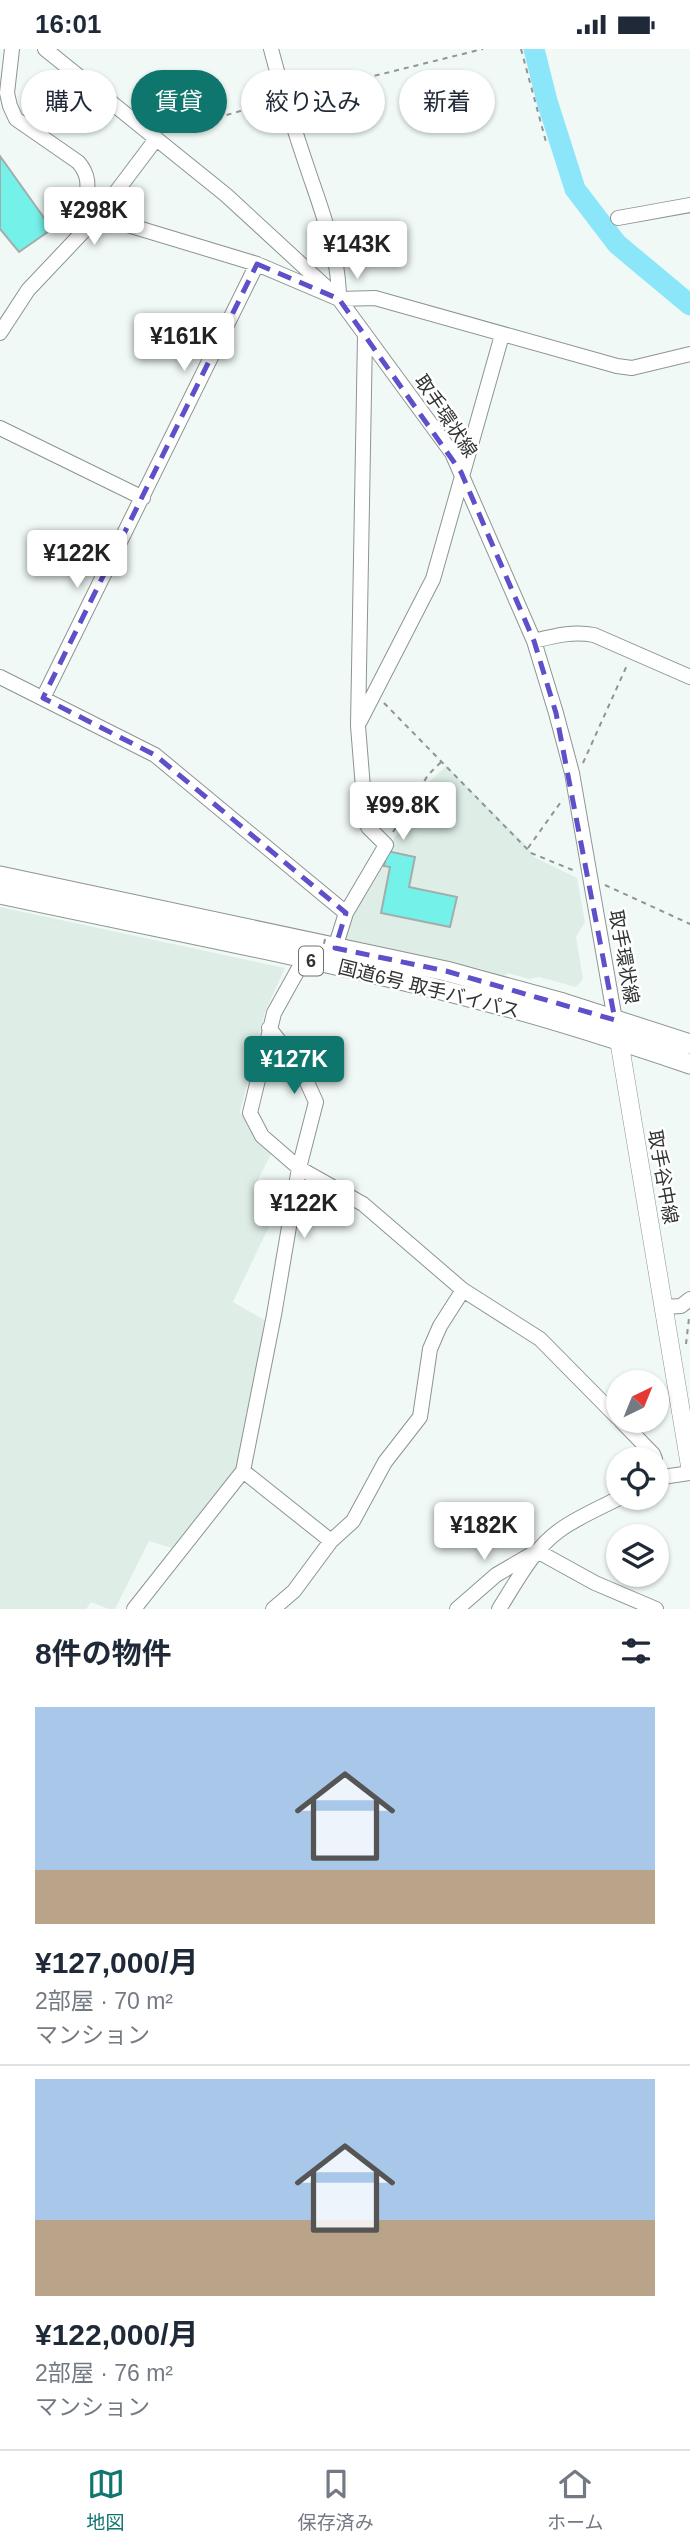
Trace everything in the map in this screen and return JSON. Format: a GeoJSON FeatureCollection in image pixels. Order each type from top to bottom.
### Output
{"type":"FeatureCollection","features":[{"type":"Feature","properties":{"kind":"highway","name":"国道6号 取手バイパス"},"geometry":{"type":"LineString","coordinates":[[0,876],[318,952],[364,956],[495,1003],[690,1064]]}},
{"type":"Feature","properties":{"kind":"highway","name":"国道6号 取手バイパス"},"geometry":{"type":"LineString","coordinates":[[0,894],[318,952],[364,956],[457,974],[690,1044]]}},
{"type":"Feature","properties":{"kind":"main road","name":"取手谷中線"},"geometry":{"type":"LineString","coordinates":[[615,1020],[690,1466]]}},
{"type":"Feature","properties":{"kind":"street"},"geometry":{"type":"LineString","coordinates":[[12,49],[7,93],[16,119],[78,162],[86,171],[86,205],[98,216],[257,264],[339,299],[375,298],[617,366],[632,368],[690,354]]}},
{"type":"Feature","properties":{"kind":"street","name":"取手環状線"},"geometry":{"type":"LineString","coordinates":[[44,49],[226,195],[339,299],[452,453],[534,641],[556,713],[574,784],[615,1020]]}},
{"type":"Feature","properties":{"kind":"street"},"geometry":{"type":"LineString","coordinates":[[271,49],[277,70]]}},
{"type":"Feature","properties":{"kind":"street"},"geometry":{"type":"LineString","coordinates":[[296,133],[327,225],[339,275],[339,299]]}},
{"type":"Feature","properties":{"kind":"street"},"geometry":{"type":"LineString","coordinates":[[0,333],[28,291],[98,216],[156,139]]}},
{"type":"Feature","properties":{"kind":"street"},"geometry":{"type":"LineString","coordinates":[[618,218],[690,205]]}},
{"type":"Feature","properties":{"kind":"street"},"geometry":{"type":"LineString","coordinates":[[43,698],[257,264]]}},
{"type":"Feature","properties":{"kind":"street"},"geometry":{"type":"LineString","coordinates":[[358,726],[433,579],[461,472],[502,335]]}},
{"type":"Feature","properties":{"kind":"street"},"geometry":{"type":"LineString","coordinates":[[365,336],[358,726],[368,827],[386,845],[346,912],[274,1013],[250,1113],[262,1136],[299,1168],[363,1205],[463,1290],[540,1339],[606,1407]]}},
{"type":"Feature","properties":{"kind":"street"},"geometry":{"type":"LineString","coordinates":[[0,428],[143,498]]}},
{"type":"Feature","properties":{"kind":"street"},"geometry":{"type":"LineString","coordinates":[[534,641],[580,632],[594,635],[690,677]]}},
{"type":"Feature","properties":{"kind":"street"},"geometry":{"type":"LineString","coordinates":[[0,677],[155,755],[346,912]]}},
{"type":"Feature","properties":{"kind":"street"},"geometry":{"type":"LineString","coordinates":[[134,1609],[243,1471],[274,1315],[299,1168],[316,1102],[301,1069],[270,1028]]}},
{"type":"Feature","properties":{"kind":"street"},"geometry":{"type":"LineString","coordinates":[[273,1609],[294,1591],[331,1541],[354,1521],[385,1462],[420,1417],[430,1349],[440,1325],[463,1290]]}},
{"type":"Feature","properties":{"kind":"street"},"geometry":{"type":"LineString","coordinates":[[663,1307],[681,1306],[690,1299]]}},
{"type":"Feature","properties":{"kind":"street"},"geometry":{"type":"LineString","coordinates":[[632,1433],[646,1447]]}},
{"type":"Feature","properties":{"kind":"street"},"geometry":{"type":"LineString","coordinates":[[669,1470],[690,1472]]}},
{"type":"Feature","properties":{"kind":"street"},"geometry":{"type":"LineString","coordinates":[[243,1471],[331,1541]]}},
{"type":"Feature","properties":{"kind":"street"},"geometry":{"type":"LineString","coordinates":[[457,1609],[496,1575],[537,1551],[561,1529],[606,1505]]}},
{"type":"Feature","properties":{"kind":"street"},"geometry":{"type":"LineString","coordinates":[[499,1609],[537,1551]]}},
{"type":"Feature","properties":{"kind":"street"},"geometry":{"type":"LineString","coordinates":[[537,1551],[595,1583],[656,1609]]}},
{"type":"Feature","properties":{"kind":"path"},"geometry":{"type":"LineString","coordinates":[[385,73],[483,49]]}},
{"type":"Feature","properties":{"kind":"path"},"geometry":{"type":"LineString","coordinates":[[521,49],[546,142]]}},
{"type":"Feature","properties":{"kind":"path"},"geometry":{"type":"LineString","coordinates":[[156,139],[174,129],[241,110]]}},
{"type":"Feature","properties":{"kind":"path"},"geometry":{"type":"LineString","coordinates":[[527,849],[574,784],[633,652]]}},
{"type":"Feature","properties":{"kind":"path"},"geometry":{"type":"LineString","coordinates":[[374,694],[531,853],[690,924]]}},
{"type":"Feature","properties":{"kind":"path"},"geometry":{"type":"LineString","coordinates":[[386,845],[428,775],[442,761]]}},
{"type":"Feature","properties":{"kind":"path"},"geometry":{"type":"LineString","coordinates":[[686,1344],[690,1313]]}},
{"type":"Feature","properties":{"kind":"highlighted area"},"geometry":{"type":"Polygon","coordinates":[[[257,264],[339,299],[461,472],[534,641],[556,713],[615,1020],[446,971],[335,948],[346,913],[155,755],[43,698],[257,264]]]}},
{"type":"Feature","properties":{"kind":"shaded area"},"geometry":{"type":"Polygon","coordinates":[[[446,766],[525,844],[534,857],[577,878],[585,922],[576,937],[583,979],[576,987],[539,977],[529,979],[508,973],[504,976],[343,938],[352,908],[427,784],[446,766]]]}},
{"type":"Feature","properties":{"kind":"shaded area"},"geometry":{"type":"Polygon","coordinates":[[[0,907],[285,968],[265,1012],[240,1112],[271,1154],[256,1184],[282,1199],[233,1302],[266,1321],[238,1465],[197,1520],[172,1548],[149,1541],[115,1609],[91,1602],[86,1609],[0,1609],[0,907]]]}},
{"type":"Feature","properties":{"kind":"building"},"geometry":{"type":"Polygon","coordinates":[[[0,156],[52,229],[19,252],[0,229],[0,156]]]}},
{"type":"Feature","properties":{"kind":"building"},"geometry":{"type":"Polygon","coordinates":[[[387,851],[415,857],[409,887],[457,897],[450,927],[381,913],[390,867],[384,866],[387,851]]]}},
{"type":"Feature","properties":{"kind":"waterway"},"geometry":{"type":"LineString","coordinates":[[534,49],[547,101],[575,189],[617,244],[690,305]]}}]}
